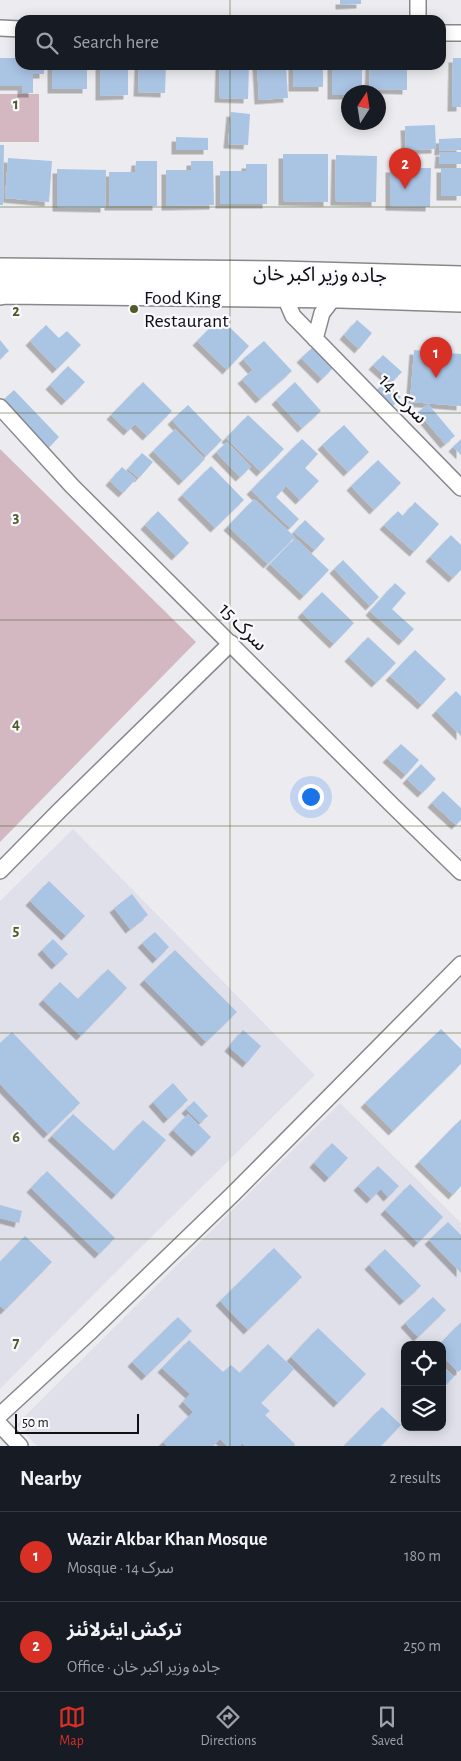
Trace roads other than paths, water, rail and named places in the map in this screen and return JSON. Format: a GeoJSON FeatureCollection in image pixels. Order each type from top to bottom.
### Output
{"type":"FeatureCollection","features":[{"type":"Feature","properties":{"kind":"main road","name":"جاده وزیر اکبر خان"},"geometry":{"type":"LineString","coordinates":[[0,271],[280,274],[461,279]]}},
{"type":"Feature","properties":{"kind":"main road"},"geometry":{"type":"LineString","coordinates":[[0,292],[284,294],[461,299]]}},
{"type":"Feature","properties":{"kind":"street"},"geometry":{"type":"LineString","coordinates":[[418,0],[418,15]]}},
{"type":"Feature","properties":{"kind":"street"},"geometry":{"type":"LineString","coordinates":[[0,28],[15,29]]}},
{"type":"Feature","properties":{"kind":"street"},"geometry":{"type":"LineString","coordinates":[[446,34],[461,33]]}},
{"type":"Feature","properties":{"kind":"street","name":"سرک 14"},"geometry":{"type":"LineString","coordinates":[[284,294],[293,316],[461,488]]}},
{"type":"Feature","properties":{"kind":"street"},"geometry":{"type":"LineString","coordinates":[[315,339],[322,313],[335,296]]}},
{"type":"Feature","properties":{"kind":"street","name":"سرک 15"},"geometry":{"type":"LineString","coordinates":[[0,407],[72,486],[461,872]]}},
{"type":"Feature","properties":{"kind":"street"},"geometry":{"type":"LineString","coordinates":[[0,871],[59,810],[231,643]]}},
{"type":"Feature","properties":{"kind":"street"},"geometry":{"type":"LineString","coordinates":[[0,1415],[89,1333],[233,1194],[461,964]]}},
{"type":"Feature","properties":{"kind":"street"},"geometry":{"type":"LineString","coordinates":[[0,1425],[20,1446]]}},
{"type":"Feature","properties":{"kind":"place","name":"ترکش ایئرلائنز"},"geometry":{"type":"Point","coordinates":[405,189]}},
{"type":"Feature","properties":{"kind":"place","name":"Food King Restaurant"},"geometry":{"type":"Point","coordinates":[134,309]}},
{"type":"Feature","properties":{"kind":"place","name":"Wazir Akbar Khan Mosque"},"geometry":{"type":"Point","coordinates":[436,378]}}]}
